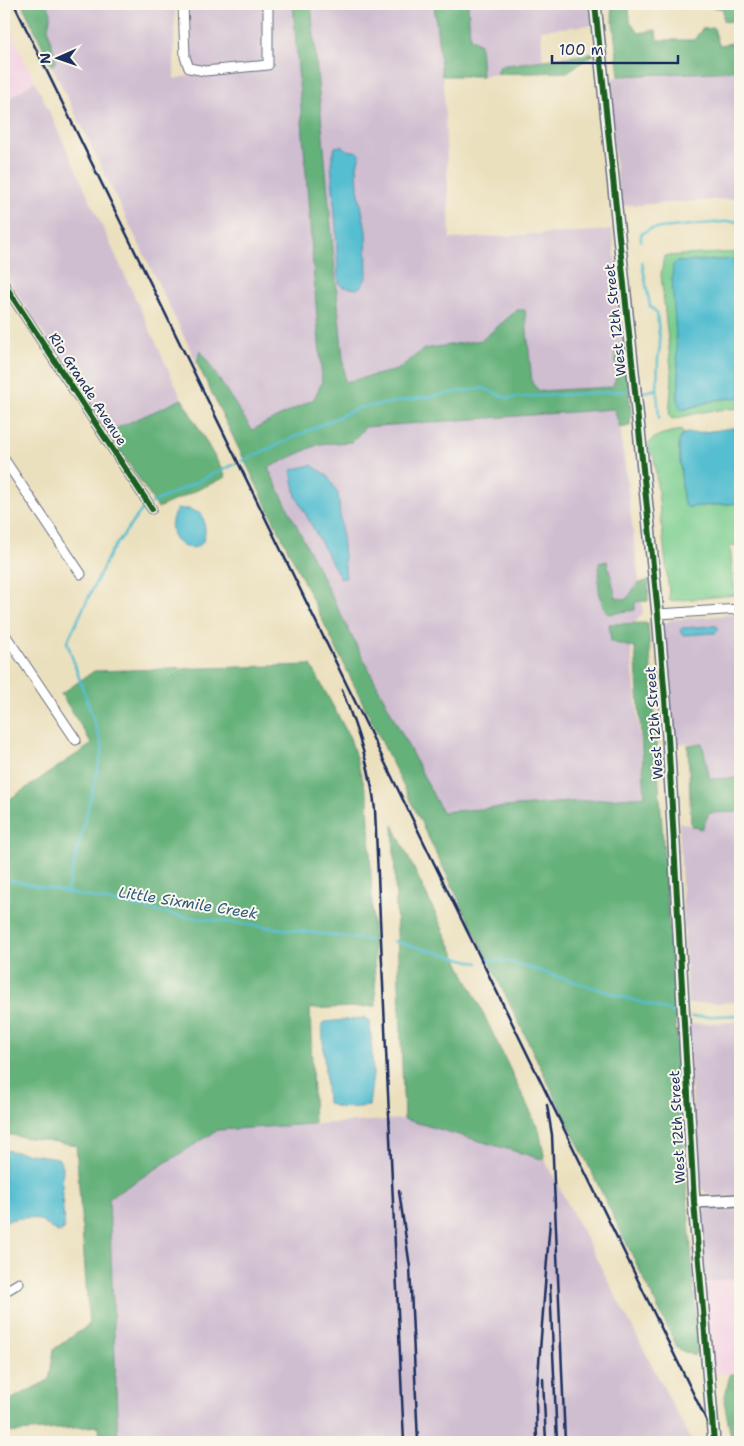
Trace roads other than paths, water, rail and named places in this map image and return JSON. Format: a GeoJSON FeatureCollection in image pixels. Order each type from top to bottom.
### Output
{"type":"FeatureCollection","features":[{"type":"Feature","properties":{"kind":"street"},"geometry":{"type":"LineString","coordinates":[[185,5],[185,57],[189,68],[205,71],[268,65],[268,10],[265,4]]}},
{"type":"Feature","properties":{"kind":"street","name":"West 12th Street"},"geometry":{"type":"LineString","coordinates":[[595,4],[658,614],[669,745],[694,1202],[714,1442]]}},
{"type":"Feature","properties":{"kind":"street","name":"Rio Grande Avenue"},"geometry":{"type":"LineString","coordinates":[[4,284],[152,509]]}},
{"type":"Feature","properties":{"kind":"street"},"geometry":{"type":"LineString","coordinates":[[4,459],[80,574]]}},
{"type":"Feature","properties":{"kind":"street"},"geometry":{"type":"LineString","coordinates":[[658,614],[740,608]]}},
{"type":"Feature","properties":{"kind":"street"},"geometry":{"type":"LineString","coordinates":[[4,633],[76,740]]}},
{"type":"Feature","properties":{"kind":"street"},"geometry":{"type":"LineString","coordinates":[[694,1202],[740,1200]]}},
{"type":"Feature","properties":{"kind":"street"},"geometry":{"type":"LineString","coordinates":[[4,1292],[19,1283]]}},
{"type":"Feature","properties":{"kind":"water"},"geometry":{"type":"Polygon","coordinates":[[[342,146],[347,150],[358,152],[360,155],[357,165],[358,189],[366,231],[367,275],[362,286],[356,289],[340,285],[338,278],[331,163],[335,147],[342,146]]]}},
{"type":"Feature","properties":{"kind":"water"},"geometry":{"type":"Polygon","coordinates":[[[740,259],[740,397],[715,400],[681,410],[678,400],[679,383],[672,278],[673,265],[676,262],[740,259]]]}},
{"type":"Feature","properties":{"kind":"water"},"geometry":{"type":"Polygon","coordinates":[[[740,427],[740,503],[687,507],[683,499],[679,447],[679,441],[683,434],[740,427]]]}},
{"type":"Feature","properties":{"kind":"water"},"geometry":{"type":"Polygon","coordinates":[[[311,465],[328,476],[338,494],[346,578],[340,578],[296,496],[291,470],[311,465]]]}},
{"type":"Feature","properties":{"kind":"water"},"geometry":{"type":"Polygon","coordinates":[[[177,509],[189,509],[202,514],[205,531],[202,542],[195,547],[187,547],[179,542],[173,534],[172,523],[177,509]]]}},
{"type":"Feature","properties":{"kind":"water"},"geometry":{"type":"Polygon","coordinates":[[[717,626],[719,630],[716,633],[684,635],[680,630],[682,628],[717,626]]]}},
{"type":"Feature","properties":{"kind":"water"},"geometry":{"type":"Polygon","coordinates":[[[364,1018],[370,1021],[373,1074],[369,1106],[336,1107],[327,1102],[322,1024],[324,1022],[364,1018]]]}},
{"type":"Feature","properties":{"kind":"water"},"geometry":{"type":"Polygon","coordinates":[[[4,1150],[58,1158],[63,1166],[64,1229],[60,1232],[39,1220],[31,1218],[12,1219],[4,1222],[4,1150]]]}},
{"type":"Feature","properties":{"kind":"waterway"},"geometry":{"type":"LineString","coordinates":[[641,241],[641,234],[650,229],[740,222]]}},
{"type":"Feature","properties":{"kind":"waterway"},"geometry":{"type":"LineString","coordinates":[[642,262],[650,306],[657,313],[660,345],[657,389],[644,392]]}},
{"type":"Feature","properties":{"kind":"waterway"},"geometry":{"type":"LineString","coordinates":[[242,461],[358,408],[483,388],[507,398],[627,391]]}},
{"type":"Feature","properties":{"kind":"waterway"},"geometry":{"type":"LineString","coordinates":[[657,389],[659,419]]}},
{"type":"Feature","properties":{"kind":"waterway"},"geometry":{"type":"LineString","coordinates":[[152,503],[235,464]]}},
{"type":"Feature","properties":{"kind":"waterway"},"geometry":{"type":"LineString","coordinates":[[67,892],[103,748],[67,642],[110,553],[144,507]]}},
{"type":"Feature","properties":{"kind":"waterway","name":"Little Sixmile Creek"},"geometry":{"type":"LineString","coordinates":[[4,879],[180,916],[369,940]]}},
{"type":"Feature","properties":{"kind":"waterway"},"geometry":{"type":"LineString","coordinates":[[393,941],[478,963]]}},
{"type":"Feature","properties":{"kind":"waterway"},"geometry":{"type":"LineString","coordinates":[[486,960],[511,962],[675,1013]]}},
{"type":"Feature","properties":{"kind":"waterway"},"geometry":{"type":"LineString","coordinates":[[691,1017],[740,1015]]}},
{"type":"Feature","properties":{"kind":"railway"},"geometry":{"type":"LineString","coordinates":[[14,4],[717,1442]]}},
{"type":"Feature","properties":{"kind":"railway"},"geometry":{"type":"LineString","coordinates":[[342,690],[363,749],[375,810],[404,1442]]}},
{"type":"Feature","properties":{"kind":"railway"},"geometry":{"type":"LineString","coordinates":[[547,1105],[552,1135],[565,1442]]}},
{"type":"Feature","properties":{"kind":"railway"},"geometry":{"type":"LineString","coordinates":[[399,1191],[410,1267],[418,1442]]}},
{"type":"Feature","properties":{"kind":"railway"},"geometry":{"type":"LineString","coordinates":[[537,1442],[536,1402],[550,1221]]}},
{"type":"Feature","properties":{"kind":"railway"},"geometry":{"type":"LineString","coordinates":[[550,1285],[557,1442]]}},
{"type":"Feature","properties":{"kind":"railway"},"geometry":{"type":"LineString","coordinates":[[543,1379],[546,1442]]}}]}
